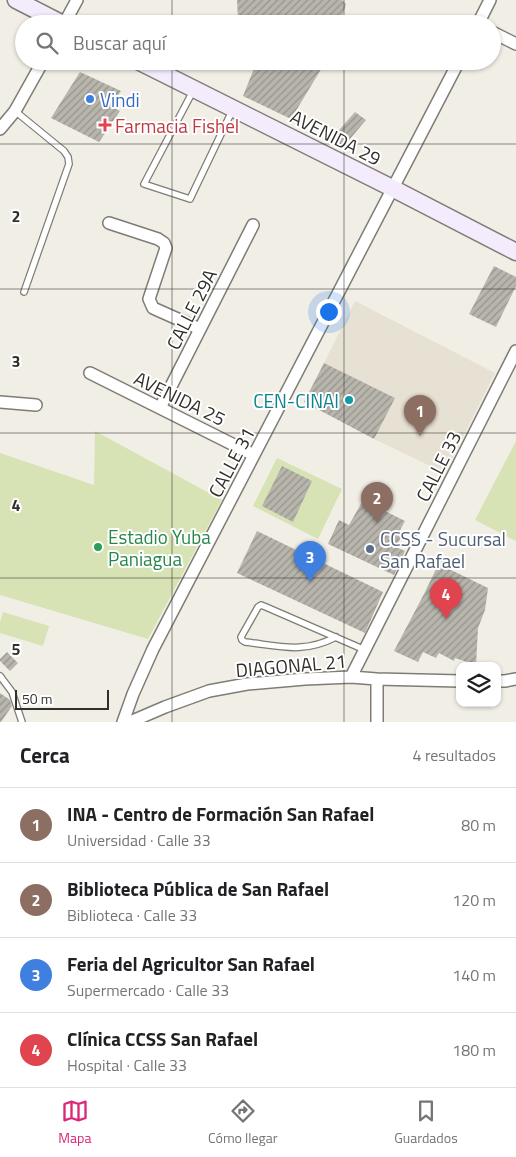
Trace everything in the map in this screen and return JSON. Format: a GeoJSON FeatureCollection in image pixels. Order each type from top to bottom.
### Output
{"type":"FeatureCollection","features":[{"type":"Feature","properties":{"kind":"main road"},"geometry":{"type":"LineString","coordinates":[[16,0],[46,15]]}},
{"type":"Feature","properties":{"kind":"main road","name":"AVENIDA 29"},"geometry":{"type":"LineString","coordinates":[[155,70],[516,252]]}},
{"type":"Feature","properties":{"kind":"street"},"geometry":{"type":"LineString","coordinates":[[69,15],[77,0]]}},
{"type":"Feature","properties":{"kind":"street"},"geometry":{"type":"LineString","coordinates":[[482,15],[490,0]]}},
{"type":"Feature","properties":{"kind":"street"},"geometry":{"type":"LineString","coordinates":[[501,36],[516,44]]}},
{"type":"Feature","properties":{"kind":"street"},"geometry":{"type":"LineString","coordinates":[[0,129],[16,111],[39,70]]}},
{"type":"Feature","properties":{"kind":"street","name":"CALLE 31"},"geometry":{"type":"LineString","coordinates":[[123,722],[153,649],[454,70]]}},
{"type":"Feature","properties":{"kind":"street"},"geometry":{"type":"LineString","coordinates":[[109,223],[158,239],[164,243],[166,248],[149,299],[150,303],[153,308],[200,329]]}},
{"type":"Feature","properties":{"kind":"street","name":"CALLE 29A"},"geometry":{"type":"LineString","coordinates":[[160,408],[253,225]]}},
{"type":"Feature","properties":{"kind":"street","name":"CALLE 33"},"geometry":{"type":"LineString","coordinates":[[351,677],[516,351]]}},
{"type":"Feature","properties":{"kind":"street","name":"AVENIDA 25"},"geometry":{"type":"LineString","coordinates":[[90,373],[254,455]]}},
{"type":"Feature","properties":{"kind":"street"},"geometry":{"type":"LineString","coordinates":[[0,402],[36,404]]}},
{"type":"Feature","properties":{"kind":"street","name":"DIAGONAL 21"},"geometry":{"type":"LineString","coordinates":[[130,722],[164,707],[209,691],[247,684],[351,677],[456,681]]}},
{"type":"Feature","properties":{"kind":"street"},"geometry":{"type":"LineString","coordinates":[[376,722],[377,679]]}},
{"type":"Feature","properties":{"kind":"street"},"geometry":{"type":"LineString","coordinates":[[501,682],[516,679]]}},
{"type":"Feature","properties":{"kind":"lane"},"geometry":{"type":"LineString","coordinates":[[194,90],[144,184],[190,199],[233,108]]}},
{"type":"Feature","properties":{"kind":"lane"},"geometry":{"type":"LineString","coordinates":[[16,111],[64,151],[70,164],[24,292]]}},
{"type":"Feature","properties":{"kind":"lane"},"geometry":{"type":"LineString","coordinates":[[336,637],[324,644],[296,648],[245,642],[241,636],[261,605],[336,637],[365,650]]}},
{"type":"Feature","properties":{"kind":"lane"},"geometry":{"type":"LineString","coordinates":[[0,676],[12,692],[22,722]]}},
{"type":"Feature","properties":{"kind":"shaded area"},"geometry":{"type":"Polygon","coordinates":[[[355,301],[495,373],[445,473],[374,439],[394,398],[324,363],[355,301]]]}},
{"type":"Feature","properties":{"kind":"green space","name":"Estadio Yuba Paniagua"},"geometry":{"type":"Polygon","coordinates":[[[95,431],[222,500],[148,639],[0,595],[0,453],[94,485],[95,431]]]}},
{"type":"Feature","properties":{"kind":"green space"},"geometry":{"type":"Polygon","coordinates":[[[516,441],[516,541],[475,520],[516,441]]]}},
{"type":"Feature","properties":{"kind":"green space"},"geometry":{"type":"Polygon","coordinates":[[[277,458],[342,489],[318,539],[253,506],[277,458]]]}},
{"type":"Feature","properties":{"kind":"green space"},"geometry":{"type":"Polygon","coordinates":[[[3,612],[49,626],[43,646],[0,633],[0,622],[3,612]]]}},
{"type":"Feature","properties":{"kind":"building"},"geometry":{"type":"Polygon","coordinates":[[[237,0],[342,0],[346,4],[343,15],[238,15],[237,0]]]}},
{"type":"Feature","properties":{"kind":"building"},"geometry":{"type":"Polygon","coordinates":[[[253,70],[321,70],[291,119],[243,96],[253,70]]]}},
{"type":"Feature","properties":{"kind":"building","name":"Vindi"},"geometry":{"type":"Polygon","coordinates":[[[80,72],[121,91],[111,106],[120,111],[99,142],[51,118],[80,72]]]}},
{"type":"Feature","properties":{"kind":"building"},"geometry":{"type":"Polygon","coordinates":[[[355,112],[366,120],[344,146],[332,138],[355,112]]]}},
{"type":"Feature","properties":{"kind":"building"},"geometry":{"type":"Polygon","coordinates":[[[494,266],[516,277],[516,286],[496,327],[469,314],[494,266]]]}},
{"type":"Feature","properties":{"kind":"building","name":"CEN-CINAI"},"geometry":{"type":"Polygon","coordinates":[[[324,363],[395,398],[374,439],[304,402],[324,363]]]}},
{"type":"Feature","properties":{"kind":"building"},"geometry":{"type":"Polygon","coordinates":[[[282,466],[312,481],[293,522],[262,506],[282,466]]]}},
{"type":"Feature","properties":{"kind":"building"},"geometry":{"type":"Polygon","coordinates":[[[363,500],[405,521],[398,534],[402,535],[396,547],[405,551],[394,575],[328,544],[339,520],[349,525],[363,500]]]}},
{"type":"Feature","properties":{"kind":"building"},"geometry":{"type":"Polygon","coordinates":[[[257,531],[383,592],[365,633],[237,573],[257,531]]]}},
{"type":"Feature","properties":{"kind":"building"},"geometry":{"type":"Polygon","coordinates":[[[441,559],[452,564],[449,569],[488,588],[485,610],[478,628],[476,662],[467,662],[455,658],[454,661],[439,653],[436,658],[423,652],[418,662],[394,651],[441,559]]]}},
{"type":"Feature","properties":{"kind":"building"},"geometry":{"type":"Polygon","coordinates":[[[7,652],[18,663],[10,671],[0,661],[7,652]]]}},
{"type":"Feature","properties":{"kind":"building"},"geometry":{"type":"Polygon","coordinates":[[[0,693],[10,700],[12,706],[1,722],[0,722],[0,693]]]}},
{"type":"Feature","properties":{"kind":"place","name":"Vindi"},"geometry":{"type":"Point","coordinates":[90,99]}},
{"type":"Feature","properties":{"kind":"place","name":"Farmacia Fishel"},"geometry":{"type":"Point","coordinates":[105,125]}},
{"type":"Feature","properties":{"kind":"place","name":"CEN-CINAI"},"geometry":{"type":"Point","coordinates":[349,400]}},
{"type":"Feature","properties":{"kind":"place","name":"INA - Centro de Formación San Rafael"},"geometry":{"type":"Point","coordinates":[420,436]}},
{"type":"Feature","properties":{"kind":"place","name":"Biblioteca Pública de San Rafael"},"geometry":{"type":"Point","coordinates":[377,523]}},
{"type":"Feature","properties":{"kind":"place","name":"Estadio Yuba Paniagua"},"geometry":{"type":"Point","coordinates":[98,547]}},
{"type":"Feature","properties":{"kind":"place","name":"CCSS - Sucursal San Rafael"},"geometry":{"type":"Point","coordinates":[370,549]}},
{"type":"Feature","properties":{"kind":"place","name":"Feria del Agricultor San Rafael"},"geometry":{"type":"Point","coordinates":[310,582]}},
{"type":"Feature","properties":{"kind":"place","name":"Clínica CCSS San Rafael"},"geometry":{"type":"Point","coordinates":[446,619]}}]}
